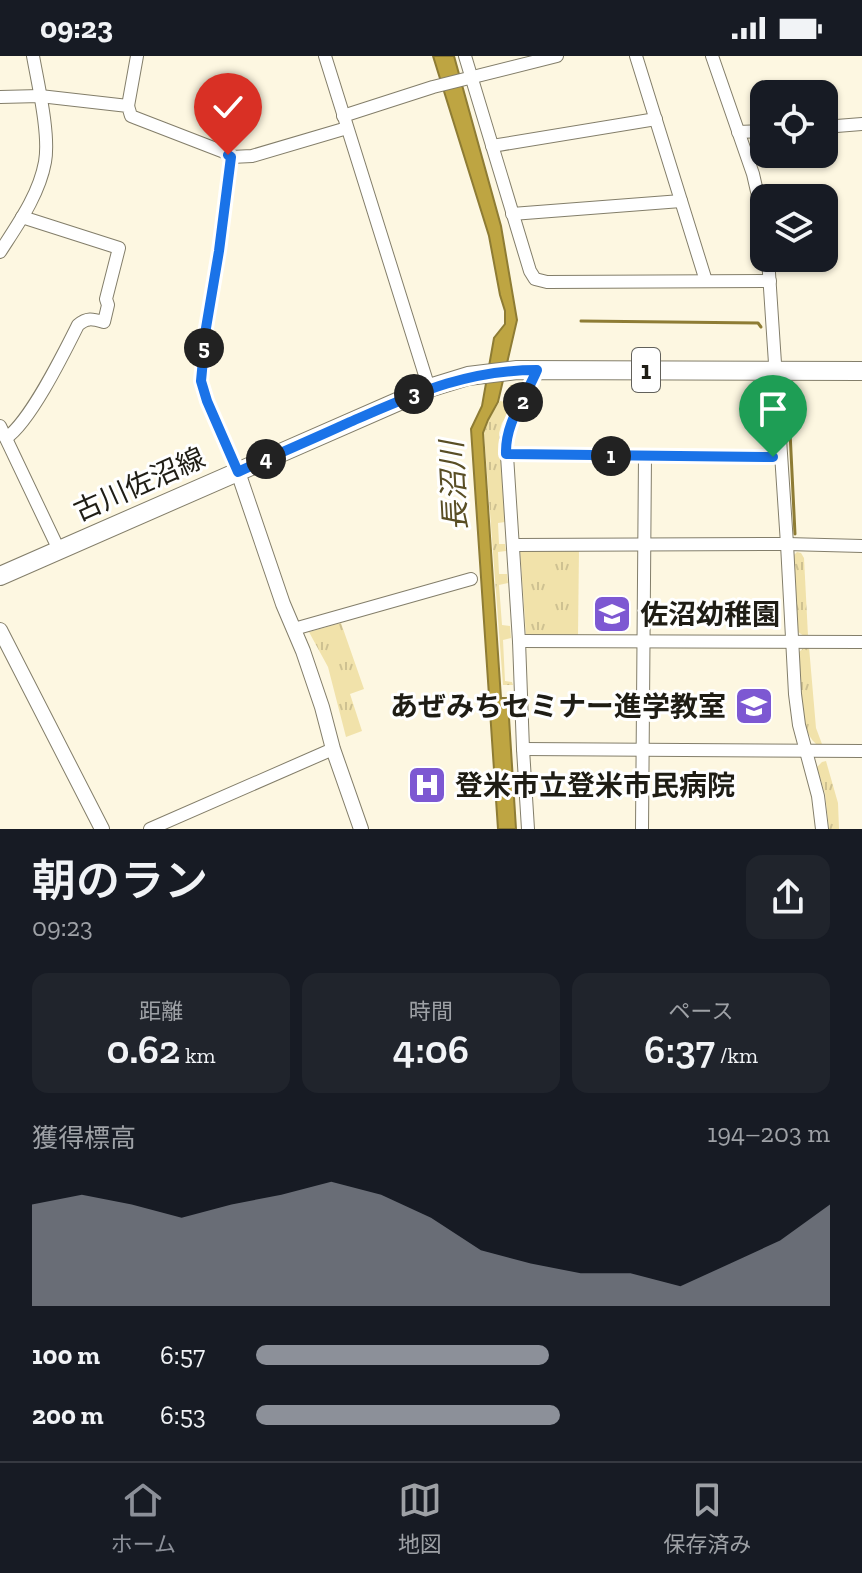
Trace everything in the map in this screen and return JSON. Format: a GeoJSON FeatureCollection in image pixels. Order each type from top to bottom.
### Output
{"type":"FeatureCollection","features":[{"type":"Feature","properties":{"kind":"main road","name":"古川佐沼線"},"geometry":{"type":"LineString","coordinates":[[0,576],[429,388],[484,373],[517,370],[862,371]]}},
{"type":"Feature","properties":{"kind":"street"},"geometry":{"type":"LineString","coordinates":[[0,252],[22,217],[45,161],[40,96],[33,56]]}},
{"type":"Feature","properties":{"kind":"street"},"geometry":{"type":"LineString","coordinates":[[136,56],[128,106],[131,116],[231,157],[252,156],[433,87],[557,56]]}},
{"type":"Feature","properties":{"kind":"street"},"geometry":{"type":"LineString","coordinates":[[325,56],[429,388]]}},
{"type":"Feature","properties":{"kind":"street"},"geometry":{"type":"LineString","coordinates":[[465,56],[467,80],[535,279],[547,282],[770,281]]}},
{"type":"Feature","properties":{"kind":"street"},"geometry":{"type":"LineString","coordinates":[[636,56],[706,281]]}},
{"type":"Feature","properties":{"kind":"street"},"geometry":{"type":"LineString","coordinates":[[712,56],[755,184]]}},
{"type":"Feature","properties":{"kind":"street"},"geometry":{"type":"LineString","coordinates":[[0,97],[40,96],[128,106]]}},
{"type":"Feature","properties":{"kind":"street"},"geometry":{"type":"LineString","coordinates":[[492,146],[656,119]]}},
{"type":"Feature","properties":{"kind":"street"},"geometry":{"type":"LineString","coordinates":[[838,126],[862,124]]}},
{"type":"Feature","properties":{"kind":"street"},"geometry":{"type":"LineString","coordinates":[[738,132],[750,132]]}},
{"type":"Feature","properties":{"kind":"street"},"geometry":{"type":"LineString","coordinates":[[231,157],[201,381],[238,472],[322,707],[361,829]]}},
{"type":"Feature","properties":{"kind":"street"},"geometry":{"type":"LineString","coordinates":[[512,214],[681,201]]}},
{"type":"Feature","properties":{"kind":"street"},"geometry":{"type":"LineString","coordinates":[[22,217],[119,248],[106,299],[108,305],[104,322],[90,318],[78,325],[18,429],[3,432],[59,550]]}},
{"type":"Feature","properties":{"kind":"street"},"geometry":{"type":"LineString","coordinates":[[769,272],[795,694],[799,725],[818,796],[822,829]]}},
{"type":"Feature","properties":{"kind":"street"},"geometry":{"type":"LineString","coordinates":[[528,829],[506,440],[509,425],[537,370]]}},
{"type":"Feature","properties":{"kind":"street"},"geometry":{"type":"LineString","coordinates":[[506,454],[781,457]]}},
{"type":"Feature","properties":{"kind":"street"},"geometry":{"type":"LineString","coordinates":[[642,829],[645,456]]}},
{"type":"Feature","properties":{"kind":"street"},"geometry":{"type":"LineString","coordinates":[[514,545],[862,546]]}},
{"type":"Feature","properties":{"kind":"street"},"geometry":{"type":"LineString","coordinates":[[294,629],[471,579]]}},
{"type":"Feature","properties":{"kind":"street"},"geometry":{"type":"LineString","coordinates":[[0,630],[102,829]]}},
{"type":"Feature","properties":{"kind":"street"},"geometry":{"type":"LineString","coordinates":[[519,641],[862,642]]}},
{"type":"Feature","properties":{"kind":"street"},"geometry":{"type":"LineString","coordinates":[[150,829],[333,749]]}},
{"type":"Feature","properties":{"kind":"street"},"geometry":{"type":"LineString","coordinates":[[523,749],[862,751]]}},
{"type":"Feature","properties":{"kind":"green space"},"geometry":{"type":"Polygon","coordinates":[[[522,383],[522,392],[499,433],[505,522],[498,523],[499,544],[505,544],[506,551],[498,552],[499,574],[507,574],[508,583],[499,585],[502,625],[510,626],[511,638],[503,640],[505,681],[513,685],[503,685],[484,433],[500,401],[505,402],[510,385],[522,383]]]}},
{"type":"Feature","properties":{"kind":"green space"},"geometry":{"type":"Polygon","coordinates":[[[579,549],[578,635],[526,635],[520,550],[579,549]]]}},
{"type":"Feature","properties":{"kind":"green space"},"geometry":{"type":"Polygon","coordinates":[[[797,552],[804,558],[808,636],[798,632],[794,555],[797,552]]]}},
{"type":"Feature","properties":{"kind":"green space"},"geometry":{"type":"Polygon","coordinates":[[[341,623],[364,689],[350,694],[362,731],[346,737],[328,667],[309,632],[341,623]]]}},
{"type":"Feature","properties":{"kind":"green space"},"geometry":{"type":"Polygon","coordinates":[[[809,647],[816,728],[822,744],[816,744],[805,726],[799,652],[809,647]]]}},
{"type":"Feature","properties":{"kind":"green space"},"geometry":{"type":"Polygon","coordinates":[[[826,761],[838,803],[839,829],[829,829],[825,794],[817,767],[826,761]]]}},
{"type":"Feature","properties":{"kind":"shaded area"},"geometry":{"type":"Polygon","coordinates":[[[433,56],[454,56],[501,226],[517,320],[498,402],[483,433],[501,698],[507,698],[508,702],[516,829],[498,829],[471,429],[482,406],[494,338],[505,324],[505,311],[489,236],[433,56]]]}},
{"type":"Feature","properties":{"kind":"waterway"},"geometry":{"type":"LineString","coordinates":[[581,321],[758,323],[761,327]]}},
{"type":"Feature","properties":{"kind":"waterway"},"geometry":{"type":"LineString","coordinates":[[788,391],[795,534]]}},
{"type":"Feature","properties":{"kind":"place","name":"佐沼幼稚園"},"geometry":{"type":"Point","coordinates":[612,614]}},
{"type":"Feature","properties":{"kind":"place","name":"あぜみちセミナー進学教室"},"geometry":{"type":"Point","coordinates":[754,706]}},
{"type":"Feature","properties":{"kind":"place","name":"登米市立登米市民病院"},"geometry":{"type":"Point","coordinates":[427,785]}},
{"type":"Feature","properties":{"kind":"route"},"geometry":{"type":"LineString","coordinates":[[228,155],[231,157],[201,381],[238,472],[429,388],[468,376],[517,370],[537,370],[509,425],[506,454],[773,457]]}},
{"type":"Feature","properties":{"kind":"water label","name":"長沼川"},"geometry":{"type":"Point","coordinates":[454,486]}}]}
